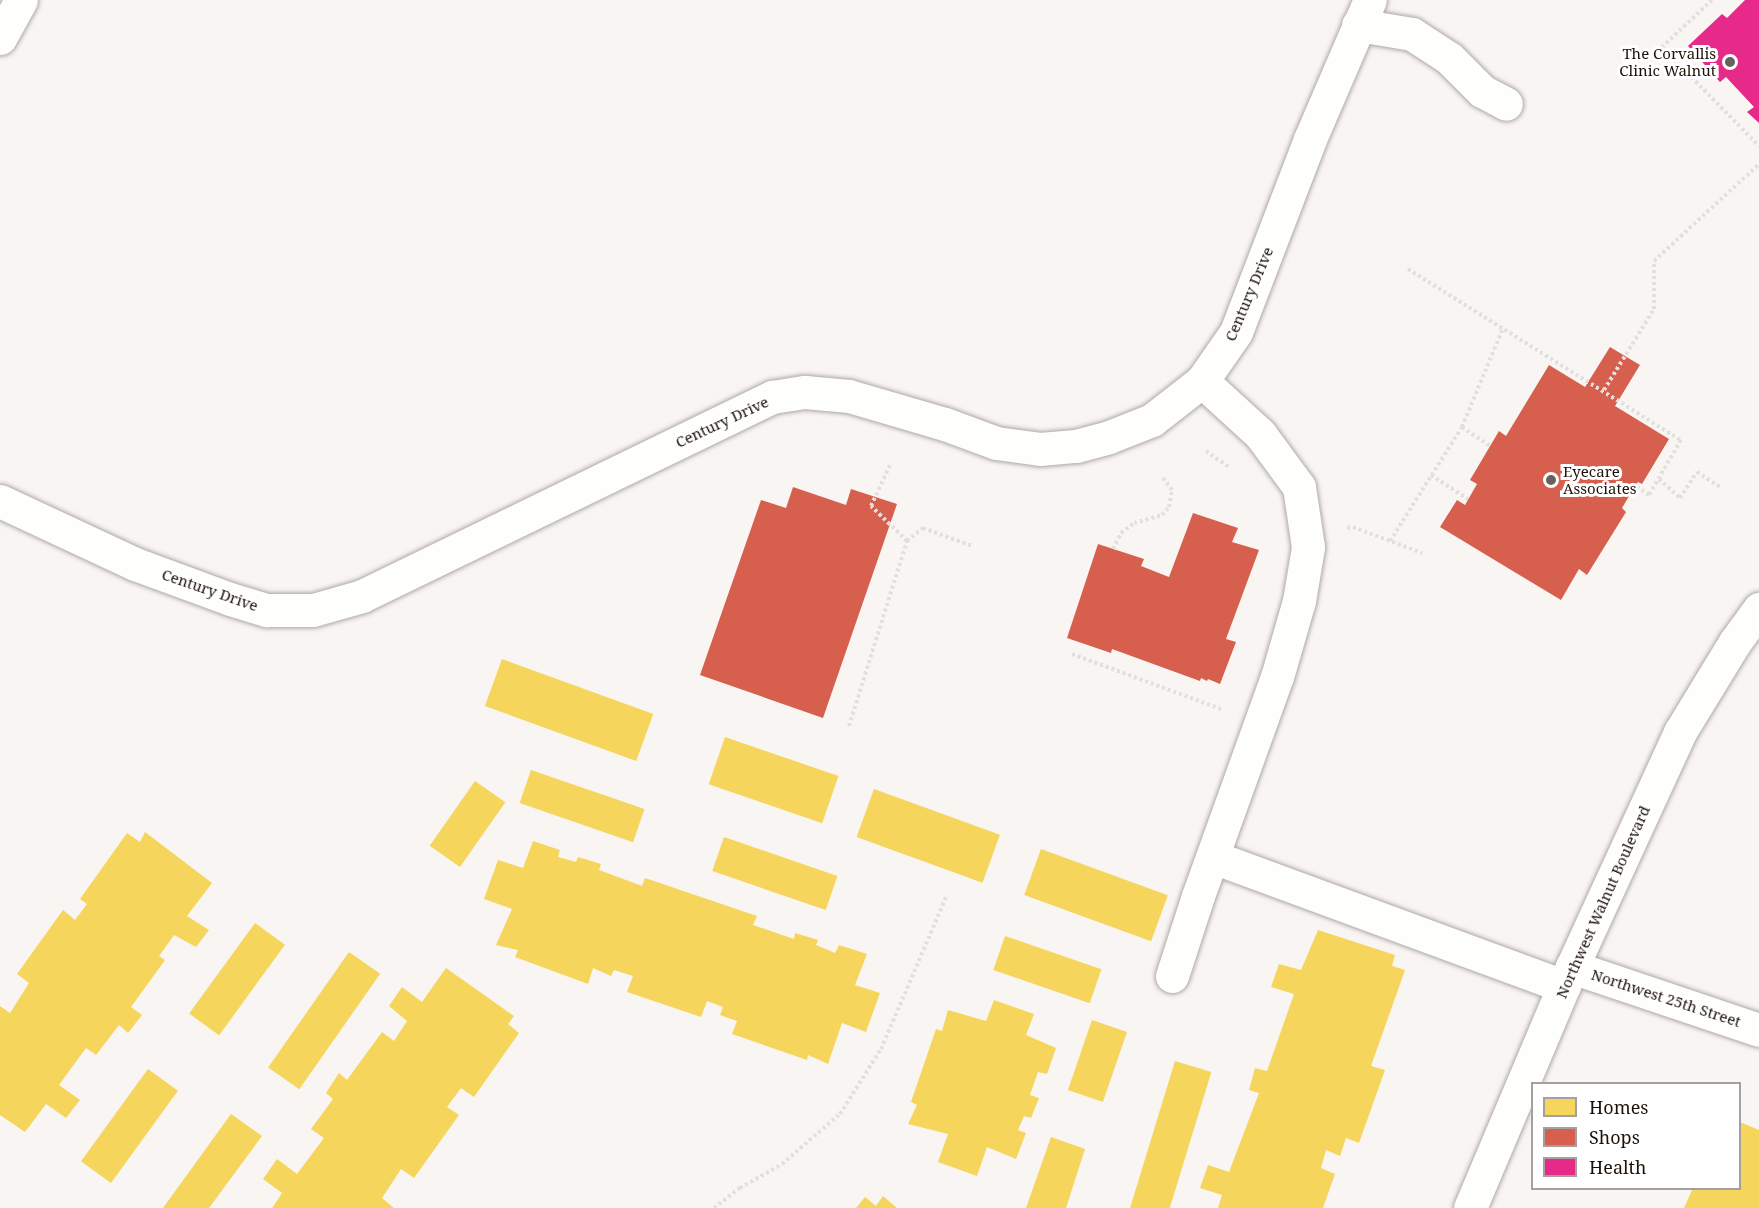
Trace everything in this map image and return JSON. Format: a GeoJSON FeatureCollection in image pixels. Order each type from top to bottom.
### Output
{"type":"FeatureCollection","features":[{"type":"Feature","properties":{"kind":"street"},"geometry":{"type":"LineString","coordinates":[[0,38],[21,0]]}},
{"type":"Feature","properties":{"kind":"street"},"geometry":{"type":"LineString","coordinates":[[1364,12],[1412,34],[1449,58],[1482,91],[1506,104]]}},
{"type":"Feature","properties":{"kind":"street","name":"Century Drive"},"geometry":{"type":"LineString","coordinates":[[0,501],[135,564],[221,596],[267,610],[313,610],[362,596],[772,397],[806,392],[849,396],[945,424],[996,443],[1040,449],[1076,446],[1109,438],[1152,420],[1202,381],[1236,332],[1310,139],[1364,12]]}},
{"type":"Feature","properties":{"kind":"street"},"geometry":{"type":"LineString","coordinates":[[1172,976],[1277,677],[1299,601],[1308,548],[1299,488],[1260,434],[1202,381]]}},
{"type":"Feature","properties":{"kind":"street","name":"Northwest Walnut Boulevard"},"geometry":{"type":"LineString","coordinates":[[1470,1208],[1568,977],[1680,732],[1735,642],[1759,609]]}},
{"type":"Feature","properties":{"kind":"street","name":"Northwest 25th Street"},"geometry":{"type":"LineString","coordinates":[[1213,857],[1568,977],[1759,1030]]}},
{"type":"Feature","properties":{"kind":"path"},"geometry":{"type":"LineString","coordinates":[[1712,0],[1662,47],[1759,146]]}},
{"type":"Feature","properties":{"kind":"path"},"geometry":{"type":"LineString","coordinates":[[1604,390],[1654,309],[1654,261],[1759,164]]}},
{"type":"Feature","properties":{"kind":"path"},"geometry":{"type":"LineString","coordinates":[[1408,269],[1681,440],[1649,495],[1635,486]]}},
{"type":"Feature","properties":{"kind":"path"},"geometry":{"type":"LineString","coordinates":[[1390,541],[1462,427],[1503,328]]}},
{"type":"Feature","properties":{"kind":"path"},"geometry":{"type":"LineString","coordinates":[[1462,427],[1490,446]]}},
{"type":"Feature","properties":{"kind":"path"},"geometry":{"type":"LineString","coordinates":[[1206,451],[1237,473]]}},
{"type":"Feature","properties":{"kind":"path"},"geometry":{"type":"LineString","coordinates":[[890,465],[871,506],[907,541]]}},
{"type":"Feature","properties":{"kind":"path"},"geometry":{"type":"LineString","coordinates":[[1659,478],[1680,498],[1697,472],[1722,488]]}},
{"type":"Feature","properties":{"kind":"path"},"geometry":{"type":"LineString","coordinates":[[1431,475],[1468,499]]}},
{"type":"Feature","properties":{"kind":"path"},"geometry":{"type":"LineString","coordinates":[[1113,549],[1122,533],[1134,523],[1162,515],[1169,507],[1172,490],[1162,476]]}},
{"type":"Feature","properties":{"kind":"path"},"geometry":{"type":"LineString","coordinates":[[849,726],[907,541],[923,528],[972,546]]}},
{"type":"Feature","properties":{"kind":"path"},"geometry":{"type":"LineString","coordinates":[[1072,654],[1224,710],[1228,700]]}},
{"type":"Feature","properties":{"kind":"path"},"geometry":{"type":"LineString","coordinates":[[714,1208],[740,1188],[782,1164],[840,1114],[881,1048],[947,895]]}},
{"type":"Feature","properties":{"kind":"building: Homes"},"geometry":{"type":"Polygon","coordinates":[[[502,659],[653,714],[636,761],[485,706],[502,659]]]}},
{"type":"Feature","properties":{"kind":"building: Homes"},"geometry":{"type":"Polygon","coordinates":[[[725,737],[838,776],[822,823],[709,784],[725,737]]]}},
{"type":"Feature","properties":{"kind":"building: Homes"},"geometry":{"type":"Polygon","coordinates":[[[531,770],[644,809],[633,842],[520,803],[531,770]]]}},
{"type":"Feature","properties":{"kind":"building: Homes"},"geometry":{"type":"Polygon","coordinates":[[[475,781],[505,802],[460,867],[430,846],[475,781]]]}},
{"type":"Feature","properties":{"kind":"building: Homes"},"geometry":{"type":"Polygon","coordinates":[[[874,789],[1000,835],[982,883],[857,837],[874,789]]]}},
{"type":"Feature","properties":{"kind":"building: Homes"},"geometry":{"type":"Polygon","coordinates":[[[145,832],[212,883],[187,916],[209,930],[196,947],[174,935],[159,956],[165,960],[131,1007],[142,1015],[128,1033],[119,1025],[96,1055],[86,1048],[59,1085],[80,1100],[66,1118],[46,1104],[25,1132],[0,1115],[0,1006],[10,1013],[29,983],[17,974],[63,910],[75,920],[87,904],[80,899],[127,833],[140,842],[145,832]]]}},
{"type":"Feature","properties":{"kind":"building: Homes"},"geometry":{"type":"Polygon","coordinates":[[[724,837],[837,876],[826,910],[712,871],[724,837]]]}},
{"type":"Feature","properties":{"kind":"building: Homes"},"geometry":{"type":"Polygon","coordinates":[[[533,841],[560,850],[558,857],[576,862],[578,857],[601,864],[599,870],[642,886],[645,878],[757,916],[753,925],[794,939],[795,933],[818,940],[816,945],[835,953],[839,945],[867,954],[855,985],[880,993],[866,1032],[842,1023],[828,1064],[808,1055],[807,1060],[732,1034],[737,1021],[720,1015],[723,1007],[707,1001],[701,1017],[627,992],[633,976],[614,970],[611,976],[593,968],[588,984],[515,957],[518,950],[496,945],[512,909],[484,899],[498,860],[523,868],[533,841]]]}},
{"type":"Feature","properties":{"kind":"building: Homes"},"geometry":{"type":"Polygon","coordinates":[[[1041,849],[1168,895],[1151,941],[1024,895],[1041,849]]]}},
{"type":"Feature","properties":{"kind":"building: Homes"},"geometry":{"type":"Polygon","coordinates":[[[255,923],[285,945],[219,1035],[189,1014],[255,923]]]}},
{"type":"Feature","properties":{"kind":"building: Homes"},"geometry":{"type":"Polygon","coordinates":[[[1318,930],[1395,955],[1392,966],[1405,970],[1371,1066],[1385,1070],[1359,1143],[1346,1138],[1340,1156],[1326,1150],[1321,1168],[1335,1174],[1323,1208],[1218,1208],[1222,1195],[1200,1188],[1208,1165],[1229,1172],[1259,1093],[1249,1090],[1255,1068],[1267,1071],[1294,994],[1271,987],[1279,964],[1301,970],[1318,930]]]}},
{"type":"Feature","properties":{"kind":"building: Homes"},"geometry":{"type":"Polygon","coordinates":[[[1005,936],[1101,969],[1090,1003],[993,970],[1005,936]]]}},
{"type":"Feature","properties":{"kind":"building: Homes"},"geometry":{"type":"Polygon","coordinates":[[[349,952],[380,974],[299,1089],[268,1068],[349,952]]]}},
{"type":"Feature","properties":{"kind":"building: Homes"},"geometry":{"type":"Polygon","coordinates":[[[446,968],[514,1016],[508,1024],[519,1033],[474,1097],[461,1088],[447,1107],[459,1115],[414,1178],[401,1169],[382,1198],[394,1208],[272,1208],[282,1193],[263,1179],[277,1159],[297,1174],[324,1138],[311,1129],[333,1099],[326,1093],[339,1073],[347,1080],[382,1032],[394,1041],[407,1021],[389,1006],[402,987],[422,1002],[446,968]]]}},
{"type":"Feature","properties":{"kind":"building: Homes"},"geometry":{"type":"Polygon","coordinates":[[[994,1000],[1034,1014],[1026,1035],[1056,1048],[1047,1074],[1038,1072],[1030,1095],[1039,1098],[1031,1118],[1024,1116],[1018,1130],[1026,1133],[1016,1159],[987,1147],[977,1176],[938,1162],[948,1134],[908,1124],[917,1105],[911,1102],[936,1029],[942,1031],[948,1010],[986,1021],[994,1000]]]}},
{"type":"Feature","properties":{"kind":"building: Homes"},"geometry":{"type":"Polygon","coordinates":[[[1092,1020],[1127,1032],[1103,1102],[1068,1090],[1092,1020]]]}},
{"type":"Feature","properties":{"kind":"building: Homes"},"geometry":{"type":"Polygon","coordinates":[[[1175,1061],[1211,1072],[1170,1208],[1130,1208],[1175,1061]]]}},
{"type":"Feature","properties":{"kind":"building: Homes"},"geometry":{"type":"Polygon","coordinates":[[[148,1069],[178,1091],[111,1183],[81,1161],[148,1069]]]}},
{"type":"Feature","properties":{"kind":"building: Homes"},"geometry":{"type":"Polygon","coordinates":[[[231,1114],[262,1136],[209,1208],[163,1208],[231,1114]]]}},
{"type":"Feature","properties":{"kind":"building: Homes"},"geometry":{"type":"Polygon","coordinates":[[[1741,1122],[1759,1130],[1759,1208],[1684,1208],[1692,1190],[1741,1190],[1741,1122]]]}},
{"type":"Feature","properties":{"kind":"building: Homes"},"geometry":{"type":"Polygon","coordinates":[[[1051,1137],[1085,1149],[1066,1208],[1026,1208],[1051,1137]]]}},
{"type":"Feature","properties":{"kind":"building: Homes"},"geometry":{"type":"Polygon","coordinates":[[[883,1196],[897,1208],[856,1208],[865,1197],[876,1206],[883,1196]]]}},
{"type":"Feature","properties":{"kind":"building: Shops"},"geometry":{"type":"Polygon","coordinates":[[[1610,347],[1640,365],[1615,406],[1669,439],[1642,484],[1638,482],[1635,486],[1622,508],[1626,512],[1587,575],[1579,569],[1561,600],[1440,527],[1457,500],[1465,505],[1477,484],[1470,480],[1499,431],[1506,436],[1549,365],[1585,387],[1610,347]]]}},
{"type":"Feature","properties":{"kind":"building: Shops"},"geometry":{"type":"Polygon","coordinates":[[[793,487],[846,505],[851,489],[897,504],[823,718],[700,675],[761,500],[786,508],[793,487]]]}},
{"type":"Feature","properties":{"kind":"building: Shops"},"geometry":{"type":"Polygon","coordinates":[[[1193,513],[1238,528],[1232,542],[1259,550],[1226,639],[1236,642],[1220,684],[1208,679],[1207,681],[1201,678],[1200,681],[1112,649],[1111,653],[1067,638],[1098,544],[1144,559],[1141,566],[1169,577],[1193,513]]]}},
{"type":"Feature","properties":{"kind":"building: Health","name":"The Corvallis Clinic Walnut"},"geometry":{"type":"Polygon","coordinates":[[[1745,0],[1759,0],[1759,123],[1747,112],[1754,107],[1726,77],[1720,82],[1688,46],[1722,14],[1727,18],[1745,0]]]}},
{"type":"Feature","properties":{"kind":"place","name":"The Corvallis Clinic Walnut"},"geometry":{"type":"Point","coordinates":[1730,62]}},
{"type":"Feature","properties":{"kind":"place","name":"Eyecare Associates"},"geometry":{"type":"Point","coordinates":[1551,480]}}]}
